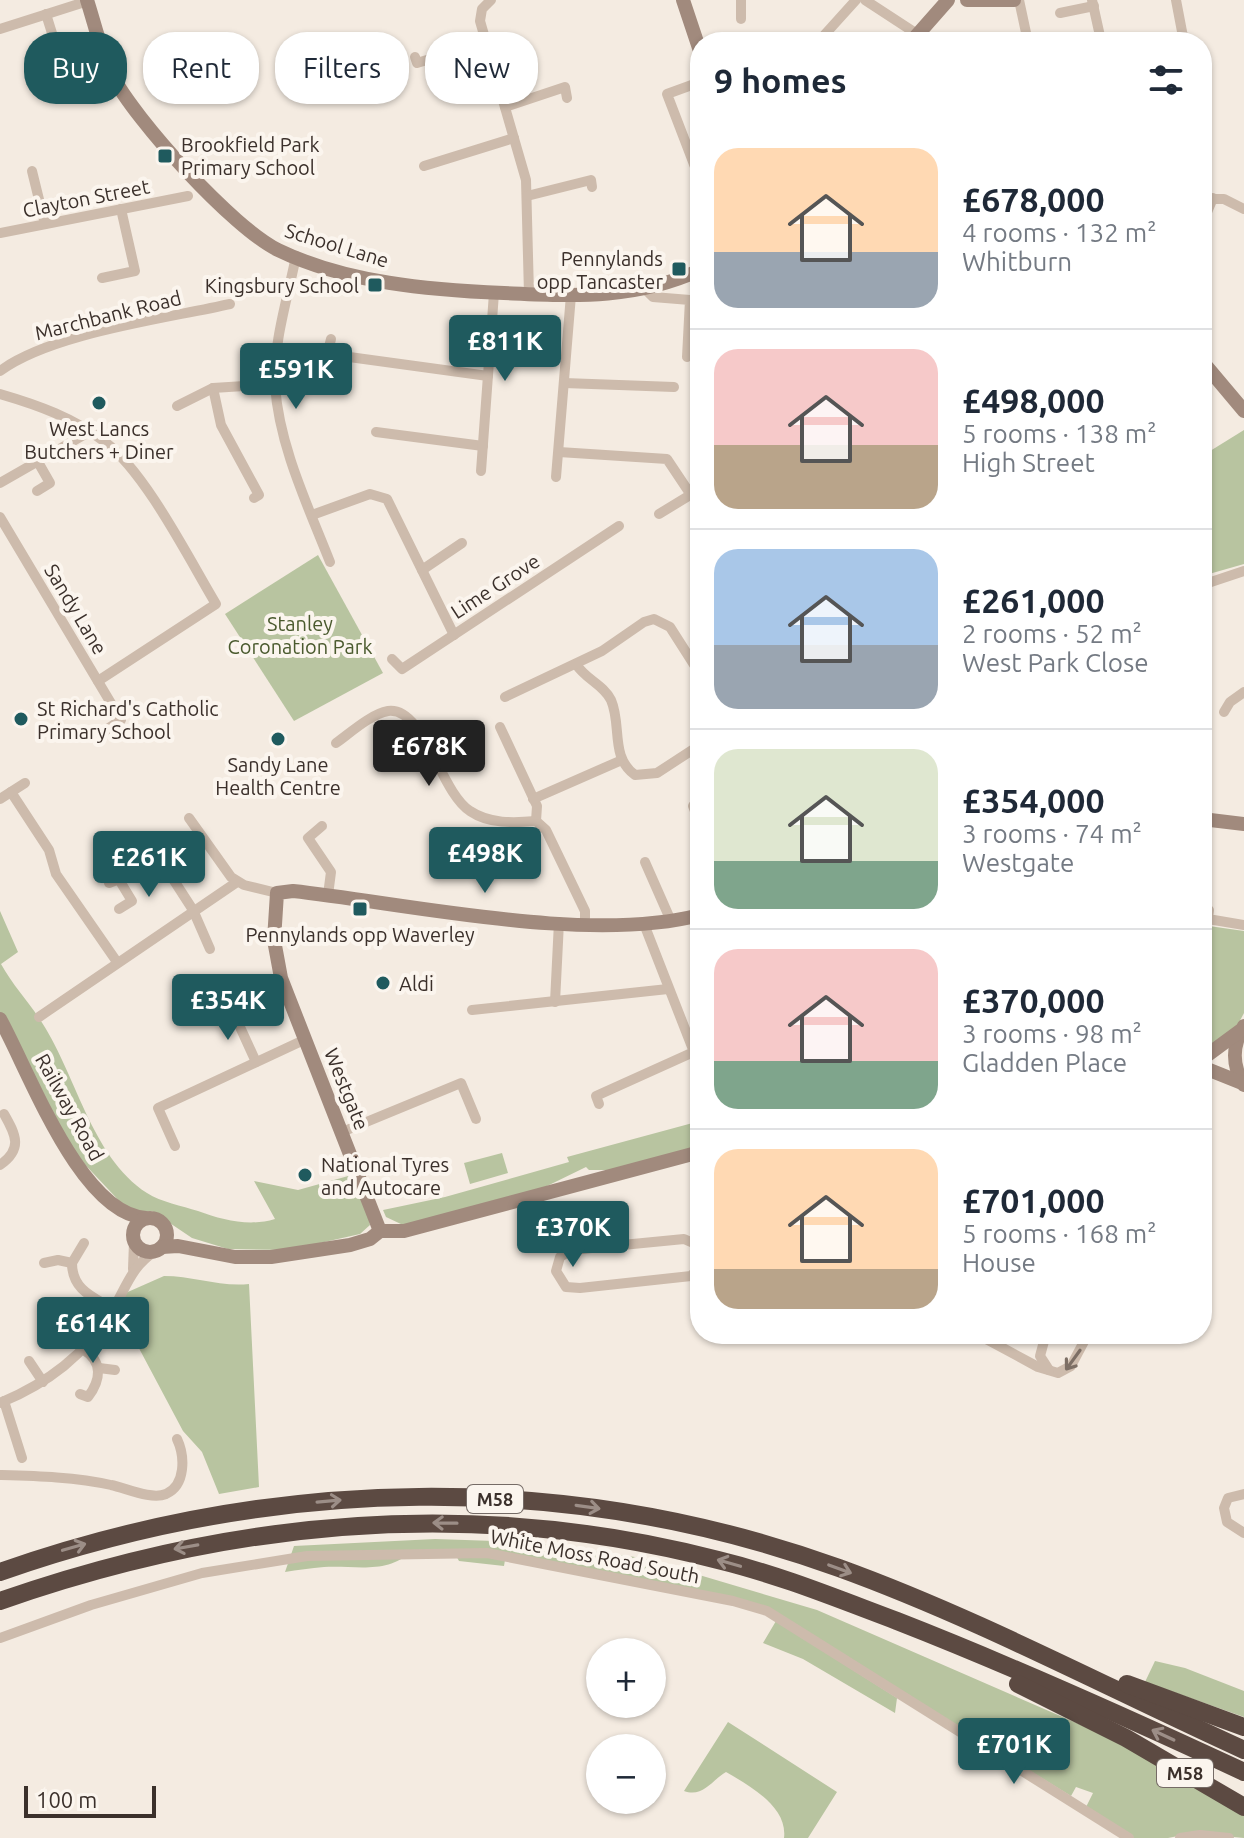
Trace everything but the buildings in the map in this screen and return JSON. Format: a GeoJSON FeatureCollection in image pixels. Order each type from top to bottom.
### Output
{"type":"FeatureCollection","features":[{"type":"Feature","properties":{"kind":"highway","name":"M58"},"geometry":{"type":"LineString","coordinates":[[0,1572],[62,1551],[209,1515],[358,1498],[468,1497],[584,1507],[727,1534],[839,1568],[979,1627],[1244,1750]]}},
{"type":"Feature","properties":{"kind":"highway","name":"M58"},"geometry":{"type":"LineString","coordinates":[[0,1601],[72,1576],[166,1551],[263,1533],[429,1523],[492,1525],[591,1535],[719,1560],[804,1585],[952,1643],[1244,1772]]}},
{"type":"Feature","properties":{"kind":"highway","name":"M58"},"geometry":{"type":"LineString","coordinates":[[804,1585],[1073,1709],[1244,1807]]}},
{"type":"Feature","properties":{"kind":"highway"},"geometry":{"type":"LineString","coordinates":[[979,1627],[1244,1727]]}},
{"type":"Feature","properties":{"kind":"street"},"geometry":{"type":"LineString","coordinates":[[0,29],[88,0]]}},
{"type":"Feature","properties":{"kind":"street","name":"School Lane"},"geometry":{"type":"LineString","coordinates":[[88,0],[113,77],[142,117],[221,205],[269,245],[367,278],[494,293],[571,295],[646,290],[690,274]]}},
{"type":"Feature","properties":{"kind":"street"},"geometry":{"type":"LineString","coordinates":[[483,32],[480,21],[482,9],[491,0]]}},
{"type":"Feature","properties":{"kind":"street"},"geometry":{"type":"LineString","coordinates":[[683,0],[694,32]]}},
{"type":"Feature","properties":{"kind":"street"},"geometry":{"type":"LineString","coordinates":[[741,0],[741,19]]}},
{"type":"Feature","properties":{"kind":"street"},"geometry":{"type":"LineString","coordinates":[[827,32],[856,0]]}},
{"type":"Feature","properties":{"kind":"street"},"geometry":{"type":"LineString","coordinates":[[865,0],[906,32]]}},
{"type":"Feature","properties":{"kind":"street"},"geometry":{"type":"LineString","coordinates":[[919,32],[948,0]]}},
{"type":"Feature","properties":{"kind":"street"},"geometry":{"type":"LineString","coordinates":[[967,0],[1017,0],[1025,32]]}},
{"type":"Feature","properties":{"kind":"street"},"geometry":{"type":"LineString","coordinates":[[1176,0],[1182,32]]}},
{"type":"Feature","properties":{"kind":"street"},"geometry":{"type":"LineString","coordinates":[[1060,13],[1093,3],[1099,32]]}},
{"type":"Feature","properties":{"kind":"street"},"geometry":{"type":"LineString","coordinates":[[46,14],[52,32]]}},
{"type":"Feature","properties":{"kind":"street"},"geometry":{"type":"LineString","coordinates":[[415,57],[417,63],[425,61]]}},
{"type":"Feature","properties":{"kind":"street"},"geometry":{"type":"LineString","coordinates":[[690,86],[667,94],[690,154]]}},
{"type":"Feature","properties":{"kind":"street"},"geometry":{"type":"LineString","coordinates":[[505,107],[565,87],[567,98]]}},
{"type":"Feature","properties":{"kind":"street"},"geometry":{"type":"LineString","coordinates":[[504,104],[526,180],[529,294]]}},
{"type":"Feature","properties":{"kind":"street"},"geometry":{"type":"LineString","coordinates":[[424,166],[514,138]]}},
{"type":"Feature","properties":{"kind":"street"},"geometry":{"type":"LineString","coordinates":[[32,171],[45,224]]}},
{"type":"Feature","properties":{"kind":"street"},"geometry":{"type":"LineString","coordinates":[[527,196],[591,180],[592,187]]}},
{"type":"Feature","properties":{"kind":"street","name":"Clayton Street"},"geometry":{"type":"LineString","coordinates":[[0,233],[184,197],[177,184]]}},
{"type":"Feature","properties":{"kind":"street"},"geometry":{"type":"LineString","coordinates":[[1212,200],[1244,209]]}},
{"type":"Feature","properties":{"kind":"street"},"geometry":{"type":"LineString","coordinates":[[102,278],[135,271],[121,209]]}},
{"type":"Feature","properties":{"kind":"street"},"geometry":{"type":"LineString","coordinates":[[296,256],[276,357],[275,384],[281,427],[330,562]]}},
{"type":"Feature","properties":{"kind":"street"},"geometry":{"type":"LineString","coordinates":[[646,290],[653,297],[690,300],[687,357]]}},
{"type":"Feature","properties":{"kind":"street"},"geometry":{"type":"LineString","coordinates":[[481,471],[494,293]]}},
{"type":"Feature","properties":{"kind":"street"},"geometry":{"type":"LineString","coordinates":[[556,477],[571,295]]}},
{"type":"Feature","properties":{"kind":"street","name":"Marchbank Road"},"geometry":{"type":"LineString","coordinates":[[0,371],[17,358],[51,345],[230,304]]}},
{"type":"Feature","properties":{"kind":"street"},"geometry":{"type":"LineString","coordinates":[[331,339],[329,347],[342,356],[488,376]]}},
{"type":"Feature","properties":{"kind":"street"},"geometry":{"type":"LineString","coordinates":[[1212,373],[1244,411]]}},
{"type":"Feature","properties":{"kind":"street"},"geometry":{"type":"LineString","coordinates":[[564,383],[674,387]]}},
{"type":"Feature","properties":{"kind":"street"},"geometry":{"type":"LineString","coordinates":[[177,406],[213,388],[275,384]]}},
{"type":"Feature","properties":{"kind":"street"},"geometry":{"type":"LineString","coordinates":[[213,388],[221,425],[259,495],[254,498]]}},
{"type":"Feature","properties":{"kind":"street"},"geometry":{"type":"LineString","coordinates":[[0,394],[37,404],[107,443],[136,477],[216,604],[98,681]]}},
{"type":"Feature","properties":{"kind":"street"},"geometry":{"type":"LineString","coordinates":[[0,483],[89,432]]}},
{"type":"Feature","properties":{"kind":"street"},"geometry":{"type":"LineString","coordinates":[[376,432],[483,446]]}},
{"type":"Feature","properties":{"kind":"street"},"geometry":{"type":"LineString","coordinates":[[559,452],[667,459],[690,486]]}},
{"type":"Feature","properties":{"kind":"street"},"geometry":{"type":"LineString","coordinates":[[37,491],[50,483],[38,462]]}},
{"type":"Feature","properties":{"kind":"street"},"geometry":{"type":"LineString","coordinates":[[312,515],[365,495],[383,497],[393,506],[454,635]]}},
{"type":"Feature","properties":{"kind":"street"},"geometry":{"type":"LineString","coordinates":[[659,514],[690,495]]}},
{"type":"Feature","properties":{"kind":"street","name":"Sandy Lane"},"geometry":{"type":"LineString","coordinates":[[0,517],[121,720],[94,738]]}},
{"type":"Feature","properties":{"kind":"street","name":"Lime Grove"},"geometry":{"type":"LineString","coordinates":[[392,659],[402,669],[619,526]]}},
{"type":"Feature","properties":{"kind":"street"},"geometry":{"type":"LineString","coordinates":[[422,570],[462,543]]}},
{"type":"Feature","properties":{"kind":"street"},"geometry":{"type":"LineString","coordinates":[[1212,582],[1244,571]]}},
{"type":"Feature","properties":{"kind":"street"},"geometry":{"type":"LineString","coordinates":[[505,697],[576,664],[654,619],[670,627],[690,658]]}},
{"type":"Feature","properties":{"kind":"street"},"geometry":{"type":"LineString","coordinates":[[576,664],[605,690],[612,702],[622,760],[635,775],[646,777],[690,751]]}},
{"type":"Feature","properties":{"kind":"street"},"geometry":{"type":"LineString","coordinates":[[1228,711],[1244,692]]}},
{"type":"Feature","properties":{"kind":"street"},"geometry":{"type":"LineString","coordinates":[[336,743],[379,714],[394,711],[406,713],[415,723],[448,789],[463,806],[497,821],[536,821]]}},
{"type":"Feature","properties":{"kind":"street"},"geometry":{"type":"LineString","coordinates":[[500,727],[533,799],[536,821],[550,837],[585,911],[585,923]]}},
{"type":"Feature","properties":{"kind":"street"},"geometry":{"type":"LineString","coordinates":[[533,799],[622,760]]}},
{"type":"Feature","properties":{"kind":"street"},"geometry":{"type":"LineString","coordinates":[[0,799],[25,783]]}},
{"type":"Feature","properties":{"kind":"street"},"geometry":{"type":"LineString","coordinates":[[11,792],[49,850],[56,874],[117,962]]}},
{"type":"Feature","properties":{"kind":"street"},"geometry":{"type":"LineString","coordinates":[[189,818],[237,882],[277,893],[328,895],[559,922],[644,924],[690,917]]}},
{"type":"Feature","properties":{"kind":"street"},"geometry":{"type":"LineString","coordinates":[[1212,820],[1244,824]]}},
{"type":"Feature","properties":{"kind":"street"},"geometry":{"type":"LineString","coordinates":[[322,826],[308,838],[331,872],[328,895]]}},
{"type":"Feature","properties":{"kind":"street"},"geometry":{"type":"LineString","coordinates":[[119,909],[132,901],[113,880],[161,857],[193,910],[210,949]]}},
{"type":"Feature","properties":{"kind":"street"},"geometry":{"type":"LineString","coordinates":[[645,862],[671,921]]}},
{"type":"Feature","properties":{"kind":"street"},"geometry":{"type":"LineString","coordinates":[[39,1017],[237,882]]}},
{"type":"Feature","properties":{"kind":"street","name":"Westgate"},"geometry":{"type":"LineString","coordinates":[[277,893],[275,953],[285,991],[380,1231]]}},
{"type":"Feature","properties":{"kind":"street"},"geometry":{"type":"LineString","coordinates":[[1212,920],[1244,925]]}},
{"type":"Feature","properties":{"kind":"street"},"geometry":{"type":"LineString","coordinates":[[555,1002],[559,922]]}},
{"type":"Feature","properties":{"kind":"street"},"geometry":{"type":"LineString","coordinates":[[644,924],[668,989],[690,1036]]}},
{"type":"Feature","properties":{"kind":"street"},"geometry":{"type":"LineString","coordinates":[[472,1010],[668,989]]}},
{"type":"Feature","properties":{"kind":"street"},"geometry":{"type":"LineString","coordinates":[[208,1000],[224,992],[256,1062]]}},
{"type":"Feature","properties":{"kind":"street","name":"Railway Road"},"geometry":{"type":"LineString","coordinates":[[0,1019],[78,1166],[115,1207],[133,1239]]}},
{"type":"Feature","properties":{"kind":"street"},"geometry":{"type":"LineString","coordinates":[[1212,1051],[1242,1028]]}},
{"type":"Feature","properties":{"kind":"street"},"geometry":{"type":"LineString","coordinates":[[1242,1028],[1234,1056],[1243,1084]]}},
{"type":"Feature","properties":{"kind":"street"},"geometry":{"type":"LineString","coordinates":[[175,1146],[158,1108],[306,1039]]}},
{"type":"Feature","properties":{"kind":"street"},"geometry":{"type":"LineString","coordinates":[[599,1104],[596,1096],[690,1054]]}},
{"type":"Feature","properties":{"kind":"street"},"geometry":{"type":"LineString","coordinates":[[1212,1071],[1243,1084]]}},
{"type":"Feature","properties":{"kind":"street"},"geometry":{"type":"LineString","coordinates":[[342,1132],[461,1083],[476,1119]]}},
{"type":"Feature","properties":{"kind":"street"},"geometry":{"type":"LineString","coordinates":[[0,1165],[14,1153],[16,1142],[4,1114]]}},
{"type":"Feature","properties":{"kind":"street"},"geometry":{"type":"LineString","coordinates":[[133,1239],[141,1250],[197,1249],[235,1257],[292,1256],[350,1245],[370,1239],[380,1231],[404,1231],[690,1155]]}},
{"type":"Feature","properties":{"kind":"street","name":"Railway Road"},"geometry":{"type":"LineString","coordinates":[[115,1207],[128,1216],[146,1218]]}},
{"type":"Feature","properties":{"kind":"street"},"geometry":{"type":"LineString","coordinates":[[132,1271],[133,1239],[138,1223],[146,1218],[157,1220],[197,1249]]}},
{"type":"Feature","properties":{"kind":"street"},"geometry":{"type":"LineString","coordinates":[[22,1458],[2,1402],[43,1382],[84,1350],[113,1309],[132,1271],[167,1238],[165,1228]]}},
{"type":"Feature","properties":{"kind":"street"},"geometry":{"type":"LineString","coordinates":[[690,1242],[684,1239],[571,1250],[560,1257],[556,1271],[560,1283],[572,1288],[690,1277]]}},
{"type":"Feature","properties":{"kind":"street"},"geometry":{"type":"LineString","coordinates":[[84,1243],[72,1263],[78,1287],[113,1309]]}},
{"type":"Feature","properties":{"kind":"street"},"geometry":{"type":"LineString","coordinates":[[44,1263],[58,1260],[72,1263]]}},
{"type":"Feature","properties":{"kind":"street"},"geometry":{"type":"LineString","coordinates":[[997,1344],[1049,1370],[1067,1370],[1082,1344]]}},
{"type":"Feature","properties":{"kind":"street"},"geometry":{"type":"LineString","coordinates":[[1013,1352],[1023,1353],[1036,1344]]}},
{"type":"Feature","properties":{"kind":"street"},"geometry":{"type":"LineString","coordinates":[[1042,1344],[1040,1356],[1049,1370]]}},
{"type":"Feature","properties":{"kind":"street"},"geometry":{"type":"LineString","coordinates":[[84,1350],[99,1368],[115,1370]]}},
{"type":"Feature","properties":{"kind":"street"},"geometry":{"type":"LineString","coordinates":[[29,1361],[43,1382]]}},
{"type":"Feature","properties":{"kind":"street"},"geometry":{"type":"LineString","coordinates":[[86,1398],[99,1368]]}},
{"type":"Feature","properties":{"kind":"street"},"geometry":{"type":"LineString","coordinates":[[0,1475],[108,1484],[165,1495],[174,1487],[183,1467],[176,1437]]}},
{"type":"Feature","properties":{"kind":"street"},"geometry":{"type":"LineString","coordinates":[[1244,1494],[1228,1498],[1224,1508],[1227,1522],[1244,1533]]}},
{"type":"Feature","properties":{"kind":"street","name":"White Moss Road South"},"geometry":{"type":"LineString","coordinates":[[0,1638],[91,1605],[202,1573],[280,1559],[487,1553],[733,1601],[767,1611],[1129,1838]]}},
{"type":"Feature","properties":{"kind":"street"},"geometry":{"type":"LineString","coordinates":[[1180,1838],[1200,1835],[1229,1838]]}},
{"type":"Feature","properties":{"kind":"green space"},"geometry":{"type":"Polygon","coordinates":[[[1244,430],[1244,564],[1212,573],[1212,450],[1244,430]]]}},
{"type":"Feature","properties":{"kind":"green space","name":"Stanley Coronation Park"},"geometry":{"type":"Polygon","coordinates":[[[318,555],[383,673],[294,721],[225,614],[318,555]]]}},
{"type":"Feature","properties":{"kind":"green space"},"geometry":{"type":"Polygon","coordinates":[[[0,911],[18,952],[1,964],[39,1018],[98,1136],[111,1158],[128,1177],[147,1193],[165,1201],[226,1220],[256,1222],[275,1219],[254,1181],[298,1190],[359,1173],[370,1225],[360,1234],[289,1250],[228,1249],[192,1238],[152,1211],[139,1212],[123,1205],[76,1155],[0,1017],[0,911]]]}},
{"type":"Feature","properties":{"kind":"green space"},"geometry":{"type":"Polygon","coordinates":[[[1212,926],[1244,931],[1244,1013],[1235,1030],[1212,1045],[1212,926]]]}},
{"type":"Feature","properties":{"kind":"green space"},"geometry":{"type":"Polygon","coordinates":[[[690,1124],[690,1149],[613,1170],[589,1170],[586,1167],[545,1187],[403,1225],[386,1217],[383,1210],[445,1197],[569,1162],[567,1157],[690,1124]]]}},
{"type":"Feature","properties":{"kind":"green space"},"geometry":{"type":"Polygon","coordinates":[[[502,1153],[508,1173],[470,1184],[464,1163],[502,1153]]]}},
{"type":"Feature","properties":{"kind":"green space"},"geometry":{"type":"Polygon","coordinates":[[[164,1276],[249,1284],[259,1487],[219,1494],[202,1452],[183,1431],[116,1305],[121,1295],[164,1276]]]}},
{"type":"Feature","properties":{"kind":"green space"},"geometry":{"type":"Polygon","coordinates":[[[435,1539],[529,1542],[642,1558],[817,1610],[1088,1728],[1142,1755],[1244,1816],[1244,1838],[1193,1833],[1168,1838],[1131,1838],[1086,1807],[1093,1793],[1076,1787],[1071,1796],[769,1611],[505,1560],[504,1566],[459,1561],[453,1550],[411,1551],[381,1566],[324,1567],[285,1572],[294,1546],[435,1539]]]}},
{"type":"Feature","properties":{"kind":"green space"},"geometry":{"type":"Polygon","coordinates":[[[776,1621],[897,1698],[895,1713],[803,1659],[763,1643],[776,1621]]]}},
{"type":"Feature","properties":{"kind":"green space"},"geometry":{"type":"Polygon","coordinates":[[[1155,1661],[1185,1668],[1244,1691],[1244,1717],[1145,1682],[1155,1661]]]}},
{"type":"Feature","properties":{"kind":"green space"},"geometry":{"type":"Polygon","coordinates":[[[728,1722],[837,1792],[808,1838],[784,1838],[784,1827],[774,1807],[726,1772],[702,1790],[684,1791],[728,1722]]]}},
{"type":"Feature","properties":{"kind":"place","name":"Brookfield Park Primary School"},"geometry":{"type":"Point","coordinates":[165,156]}},
{"type":"Feature","properties":{"kind":"place","name":"Pennylands opp Tancaster"},"geometry":{"type":"Point","coordinates":[679,269]}},
{"type":"Feature","properties":{"kind":"place","name":"Kingsbury School"},"geometry":{"type":"Point","coordinates":[375,285]}},
{"type":"Feature","properties":{"kind":"place","name":"West Lancs Butchers + Diner"},"geometry":{"type":"Point","coordinates":[99,403]}},
{"type":"Feature","properties":{"kind":"place","name":"St Richard's Catholic Primary School"},"geometry":{"type":"Point","coordinates":[21,719]}},
{"type":"Feature","properties":{"kind":"place","name":"Sandy Lane Health Centre"},"geometry":{"type":"Point","coordinates":[278,739]}},
{"type":"Feature","properties":{"kind":"place","name":"Pennylands opp Waverley"},"geometry":{"type":"Point","coordinates":[360,909]}},
{"type":"Feature","properties":{"kind":"place","name":"Aldi"},"geometry":{"type":"Point","coordinates":[383,983]}},
{"type":"Feature","properties":{"kind":"place","name":"National Tyres and Autocare"},"geometry":{"type":"Point","coordinates":[305,1175]}}]}
